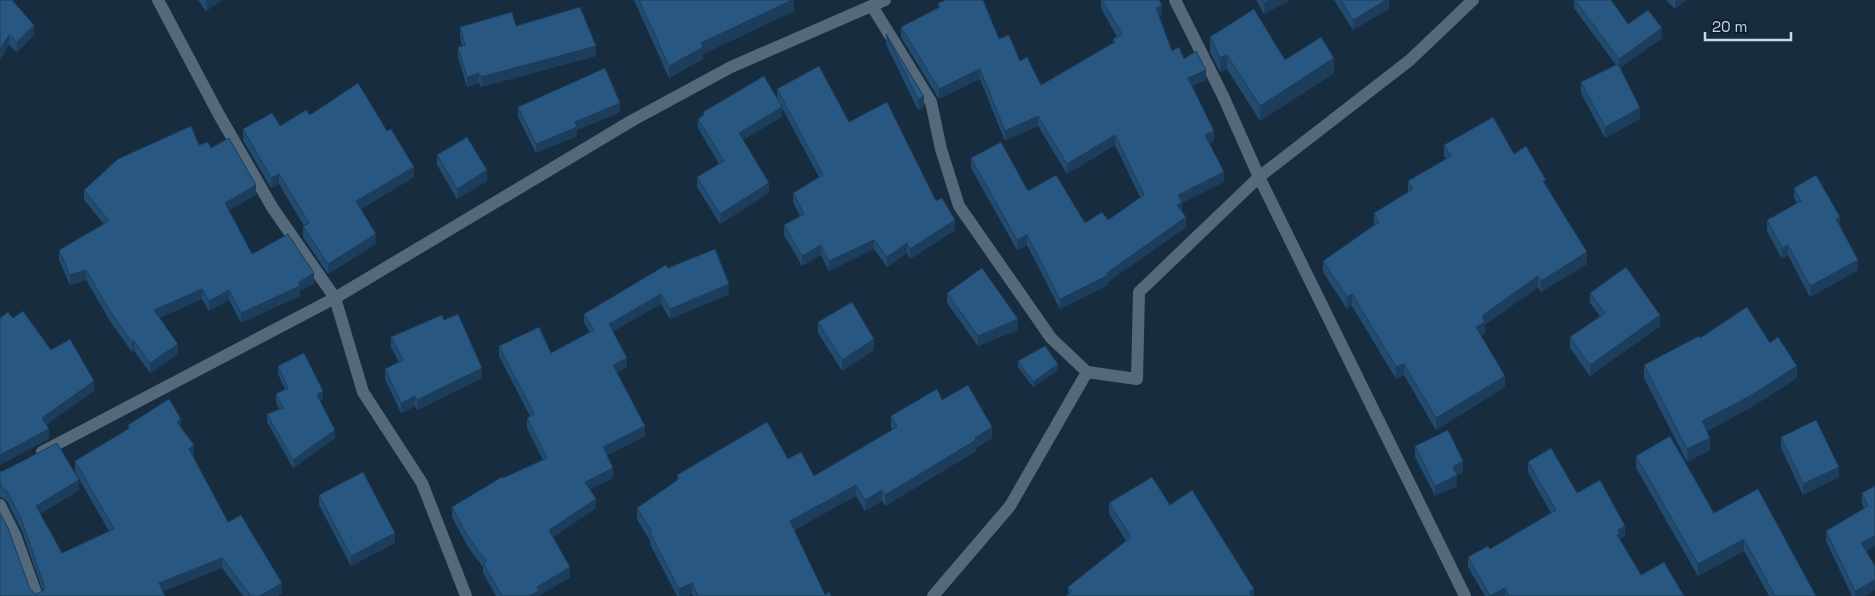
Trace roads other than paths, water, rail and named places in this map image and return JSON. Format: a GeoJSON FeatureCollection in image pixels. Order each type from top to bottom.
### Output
{"type":"FeatureCollection","features":[{"type":"Feature","properties":{"kind":"street"},"geometry":{"type":"LineString","coordinates":[[158,0],[218,113],[272,207],[335,298],[362,392],[422,483],[466,596]]}},
{"type":"Feature","properties":{"kind":"street"},"geometry":{"type":"LineString","coordinates":[[26,460],[335,298],[633,120],[732,67],[885,0]]}},
{"type":"Feature","properties":{"kind":"street"},"geometry":{"type":"LineString","coordinates":[[1175,0],[1223,96],[1259,177],[1465,596]]}},
{"type":"Feature","properties":{"kind":"street"},"geometry":{"type":"LineString","coordinates":[[872,6],[931,102],[940,149],[959,206],[1051,338],[1087,372],[1137,379],[1139,292],[1259,177],[1410,60],[1473,0]]}},
{"type":"Feature","properties":{"kind":"street"},"geometry":{"type":"LineString","coordinates":[[933,596],[1010,506],[1087,372]]}},
{"type":"Feature","properties":{"kind":"street"},"geometry":{"type":"LineString","coordinates":[[0,505],[14,535],[37,596]]}}]}
